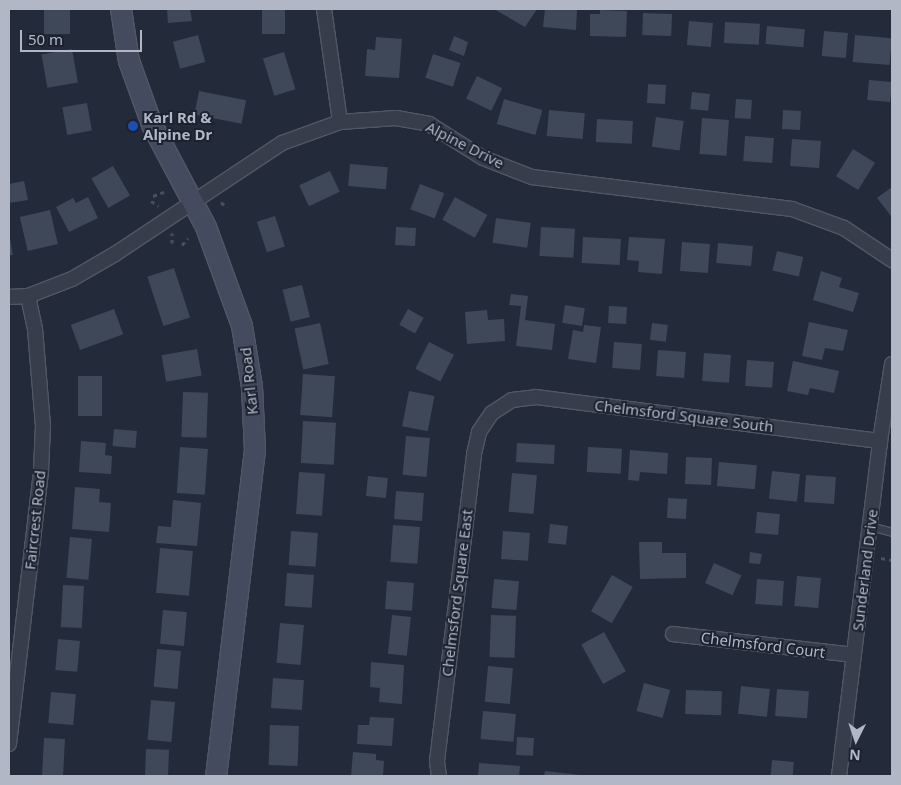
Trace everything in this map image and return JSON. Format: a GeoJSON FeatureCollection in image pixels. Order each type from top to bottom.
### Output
{"type":"FeatureCollection","features":[{"type":"Feature","properties":{"kind":"street","name":"Karl Road"},"geometry":{"type":"LineString","coordinates":[[122,9],[129,61],[152,125],[206,227],[242,326],[252,387],[255,450],[216,776]]}},
{"type":"Feature","properties":{"kind":"street"},"geometry":{"type":"LineString","coordinates":[[324,9],[340,122]]}},
{"type":"Feature","properties":{"kind":"street","name":"Alpine Drive"},"geometry":{"type":"LineString","coordinates":[[9,297],[28,296],[72,279],[282,143],[340,122],[396,118],[429,124],[483,158],[532,177],[792,209],[844,228],[892,260]]}},
{"type":"Feature","properties":{"kind":"street","name":"Faircrest Road"},"geometry":{"type":"LineString","coordinates":[[9,744],[41,470],[43,426],[34,329],[28,296]]}},
{"type":"Feature","properties":{"kind":"street","name":"Sunderland Drive"},"geometry":{"type":"LineString","coordinates":[[839,776],[870,526],[885,436],[892,364]]}},
{"type":"Feature","properties":{"kind":"street","name":"Chelmsford Square South"},"geometry":{"type":"LineString","coordinates":[[492,414],[512,400],[536,397],[885,436]]}},
{"type":"Feature","properties":{"kind":"street","name":"Chelmsford Square East"},"geometry":{"type":"LineString","coordinates":[[439,776],[437,761],[474,454],[479,432],[492,414]]}},
{"type":"Feature","properties":{"kind":"street","name":"Chelmsford Court"},"geometry":{"type":"LineString","coordinates":[[673,634],[854,655]]}},
{"type":"Feature","properties":{"kind":"lane"},"geometry":{"type":"LineString","coordinates":[[870,526],[892,532]]}},
{"type":"Feature","properties":{"kind":"path"},"geometry":{"type":"LineString","coordinates":[[153,196],[164,192]]}},
{"type":"Feature","properties":{"kind":"path"},"geometry":{"type":"LineString","coordinates":[[151,201],[159,206]]}},
{"type":"Feature","properties":{"kind":"path"},"geometry":{"type":"LineString","coordinates":[[221,202],[227,208]]}},
{"type":"Feature","properties":{"kind":"path"},"geometry":{"type":"LineString","coordinates":[[172,232],[172,243]]}},
{"type":"Feature","properties":{"kind":"path"},"geometry":{"type":"LineString","coordinates":[[182,246],[188,238]]}},
{"type":"Feature","properties":{"kind":"building"},"geometry":{"type":"Polygon","coordinates":[[[44,9],[70,9],[70,34],[44,34],[44,9]]]}},
{"type":"Feature","properties":{"kind":"building"},"geometry":{"type":"Polygon","coordinates":[[[167,9],[190,9],[192,21],[168,23],[167,9]]]}},
{"type":"Feature","properties":{"kind":"building"},"geometry":{"type":"Polygon","coordinates":[[[262,9],[285,9],[285,34],[262,34],[262,9]]]}},
{"type":"Feature","properties":{"kind":"building"},"geometry":{"type":"Polygon","coordinates":[[[494,9],[537,9],[525,27],[494,9]]]}},
{"type":"Feature","properties":{"kind":"building"},"geometry":{"type":"Polygon","coordinates":[[[545,9],[577,9],[576,30],[543,27],[545,9]]]}},
{"type":"Feature","properties":{"kind":"building"},"geometry":{"type":"Polygon","coordinates":[[[600,10],[627,11],[626,37],[590,36],[590,14],[600,14],[600,10]]]}},
{"type":"Feature","properties":{"kind":"building"},"geometry":{"type":"Polygon","coordinates":[[[643,13],[672,14],[671,36],[642,35],[643,13]]]}},
{"type":"Feature","properties":{"kind":"building"},"geometry":{"type":"Polygon","coordinates":[[[689,21],[713,23],[711,47],[687,45],[689,21]]]}},
{"type":"Feature","properties":{"kind":"building"},"geometry":{"type":"Polygon","coordinates":[[[725,22],[760,24],[759,45],[724,43],[725,22]]]}},
{"type":"Feature","properties":{"kind":"building"},"geometry":{"type":"Polygon","coordinates":[[[767,26],[805,29],[803,47],[765,44],[767,26]]]}},
{"type":"Feature","properties":{"kind":"building"},"geometry":{"type":"Polygon","coordinates":[[[824,31],[848,33],[846,58],[822,56],[824,31]]]}},
{"type":"Feature","properties":{"kind":"building"},"geometry":{"type":"Polygon","coordinates":[[[198,35],[205,62],[180,69],[173,42],[198,35]]]}},
{"type":"Feature","properties":{"kind":"building"},"geometry":{"type":"Polygon","coordinates":[[[855,35],[892,38],[890,65],[853,62],[855,35]]]}},
{"type":"Feature","properties":{"kind":"building"},"geometry":{"type":"Polygon","coordinates":[[[454,36],[468,42],[464,56],[449,50],[454,36]]]}},
{"type":"Feature","properties":{"kind":"building"},"geometry":{"type":"Polygon","coordinates":[[[376,37],[402,39],[399,78],[365,76],[367,49],[375,50],[376,37]]]}},
{"type":"Feature","properties":{"kind":"building"},"geometry":{"type":"Polygon","coordinates":[[[72,49],[78,82],[47,88],[41,54],[72,49]]]}},
{"type":"Feature","properties":{"kind":"building"},"geometry":{"type":"Polygon","coordinates":[[[284,52],[295,89],[274,96],[263,58],[284,52]]]}},
{"type":"Feature","properties":{"kind":"building"},"geometry":{"type":"Polygon","coordinates":[[[433,54],[461,63],[453,87],[425,78],[433,54]]]}},
{"type":"Feature","properties":{"kind":"building"},"geometry":{"type":"Polygon","coordinates":[[[477,76],[502,88],[491,111],[466,98],[477,76]]]}},
{"type":"Feature","properties":{"kind":"building"},"geometry":{"type":"Polygon","coordinates":[[[869,80],[892,82],[890,102],[867,100],[869,80]]]}},
{"type":"Feature","properties":{"kind":"building"},"geometry":{"type":"Polygon","coordinates":[[[648,84],[666,85],[665,104],[647,103],[648,84]]]}},
{"type":"Feature","properties":{"kind":"building"},"geometry":{"type":"Polygon","coordinates":[[[199,91],[246,100],[242,124],[194,115],[199,91]]]}},
{"type":"Feature","properties":{"kind":"building"},"geometry":{"type":"Polygon","coordinates":[[[692,92],[710,94],[708,111],[690,109],[692,92]]]}},
{"type":"Feature","properties":{"kind":"building"},"geometry":{"type":"Polygon","coordinates":[[[504,99],[542,110],[535,135],[497,124],[504,99]]]}},
{"type":"Feature","properties":{"kind":"building"},"geometry":{"type":"Polygon","coordinates":[[[736,99],[752,100],[751,119],[735,118],[736,99]]]}},
{"type":"Feature","properties":{"kind":"building"},"geometry":{"type":"Polygon","coordinates":[[[87,103],[92,131],[67,135],[62,107],[87,103]]]}},
{"type":"Feature","properties":{"kind":"building"},"geometry":{"type":"Polygon","coordinates":[[[549,110],[585,113],[583,139],[547,136],[549,110]]]}},
{"type":"Feature","properties":{"kind":"building"},"geometry":{"type":"Polygon","coordinates":[[[783,110],[801,111],[800,130],[782,129],[783,110]]]}},
{"type":"Feature","properties":{"kind":"building"},"geometry":{"type":"Polygon","coordinates":[[[656,117],[684,121],[680,151],[652,147],[656,117]]]}},
{"type":"Feature","properties":{"kind":"building"},"geometry":{"type":"Polygon","coordinates":[[[702,118],[729,120],[726,156],[699,154],[702,118]]]}},
{"type":"Feature","properties":{"kind":"building"},"geometry":{"type":"Polygon","coordinates":[[[597,119],[633,121],[632,144],[596,142],[597,119]]]}},
{"type":"Feature","properties":{"kind":"building"},"geometry":{"type":"Polygon","coordinates":[[[745,136],[774,138],[772,163],[743,161],[745,136]]]}},
{"type":"Feature","properties":{"kind":"building"},"geometry":{"type":"Polygon","coordinates":[[[792,139],[821,141],[819,168],[790,166],[792,139]]]}},
{"type":"Feature","properties":{"kind":"building"},"geometry":{"type":"Polygon","coordinates":[[[853,149],[875,163],[858,190],[836,176],[853,149]]]}},
{"type":"Feature","properties":{"kind":"building"},"geometry":{"type":"Polygon","coordinates":[[[350,164],[388,167],[386,189],[348,186],[350,164]]]}},
{"type":"Feature","properties":{"kind":"building"},"geometry":{"type":"Polygon","coordinates":[[[113,166],[130,195],[108,208],[91,178],[113,166]]]}},
{"type":"Feature","properties":{"kind":"building"},"geometry":{"type":"Polygon","coordinates":[[[330,171],[340,192],[309,206],[299,185],[330,171]]]}},
{"type":"Feature","properties":{"kind":"building"},"geometry":{"type":"Polygon","coordinates":[[[24,181],[28,200],[9,203],[9,184],[24,181]]]}},
{"type":"Feature","properties":{"kind":"building"},"geometry":{"type":"Polygon","coordinates":[[[420,184],[444,193],[435,219],[410,209],[420,184]]]}},
{"type":"Feature","properties":{"kind":"building"},"geometry":{"type":"Polygon","coordinates":[[[892,187],[892,215],[891,216],[877,198],[892,187]]]}},
{"type":"Feature","properties":{"kind":"building"},"geometry":{"type":"Polygon","coordinates":[[[88,197],[98,218],[69,232],[56,207],[73,198],[76,203],[88,197]]]}},
{"type":"Feature","properties":{"kind":"building"},"geometry":{"type":"Polygon","coordinates":[[[455,197],[487,215],[475,238],[442,220],[455,197]]]}},
{"type":"Feature","properties":{"kind":"building"},"geometry":{"type":"Polygon","coordinates":[[[50,210],[58,244],[28,251],[20,217],[50,210]]]}},
{"type":"Feature","properties":{"kind":"building"},"geometry":{"type":"Polygon","coordinates":[[[275,216],[285,246],[267,252],[257,222],[275,216]]]}},
{"type":"Feature","properties":{"kind":"building"},"geometry":{"type":"Polygon","coordinates":[[[496,218],[531,223],[527,248],[493,243],[496,218]]]}},
{"type":"Feature","properties":{"kind":"building"},"geometry":{"type":"Polygon","coordinates":[[[396,227],[416,228],[415,246],[395,245],[396,227]]]}},
{"type":"Feature","properties":{"kind":"building"},"geometry":{"type":"Polygon","coordinates":[[[541,227],[575,229],[573,258],[539,256],[541,227]]]}},
{"type":"Feature","properties":{"kind":"building"},"geometry":{"type":"Polygon","coordinates":[[[9,233],[13,255],[9,255],[9,233]]]}},
{"type":"Feature","properties":{"kind":"building"},"geometry":{"type":"Polygon","coordinates":[[[583,237],[621,239],[620,265],[582,263],[583,237]]]}},
{"type":"Feature","properties":{"kind":"building"},"geometry":{"type":"Polygon","coordinates":[[[629,237],[665,239],[662,274],[638,272],[639,261],[627,260],[629,237]]]}},
{"type":"Feature","properties":{"kind":"building"},"geometry":{"type":"Polygon","coordinates":[[[682,242],[710,244],[708,273],[680,271],[682,242]]]}},
{"type":"Feature","properties":{"kind":"building"},"geometry":{"type":"Polygon","coordinates":[[[718,243],[753,246],[751,266],[716,263],[718,243]]]}},
{"type":"Feature","properties":{"kind":"building"},"geometry":{"type":"Polygon","coordinates":[[[777,251],[803,257],[799,277],[773,270],[777,251]]]}},
{"type":"Feature","properties":{"kind":"building"},"geometry":{"type":"Polygon","coordinates":[[[174,268],[190,317],[163,326],[147,277],[174,268]]]}},
{"type":"Feature","properties":{"kind":"building"},"geometry":{"type":"Polygon","coordinates":[[[821,271],[842,278],[839,287],[859,293],[853,312],[813,300],[821,271]]]}},
{"type":"Feature","properties":{"kind":"building"},"geometry":{"type":"Polygon","coordinates":[[[302,285],[310,317],[291,322],[283,290],[302,285]]]}},
{"type":"Feature","properties":{"kind":"building"},"geometry":{"type":"Polygon","coordinates":[[[511,294],[528,296],[525,320],[555,324],[552,350],[516,346],[521,306],[509,305],[511,294]]]}},
{"type":"Feature","properties":{"kind":"building"},"geometry":{"type":"Polygon","coordinates":[[[565,305],[585,308],[582,326],[562,323],[565,305]]]}},
{"type":"Feature","properties":{"kind":"building"},"geometry":{"type":"Polygon","coordinates":[[[609,306],[627,307],[626,324],[608,323],[609,306]]]}},
{"type":"Feature","properties":{"kind":"building"},"geometry":{"type":"Polygon","coordinates":[[[114,309],[123,334],[80,350],[71,325],[114,309]]]}},
{"type":"Feature","properties":{"kind":"building"},"geometry":{"type":"Polygon","coordinates":[[[408,309],[424,318],[415,333],[399,325],[408,309]]]}},
{"type":"Feature","properties":{"kind":"building"},"geometry":{"type":"Polygon","coordinates":[[[487,310],[488,320],[504,319],[505,341],[467,344],[465,312],[487,310]]]}},
{"type":"Feature","properties":{"kind":"building"},"geometry":{"type":"Polygon","coordinates":[[[809,322],[848,330],[843,351],[825,348],[822,360],[802,356],[809,322]]]}},
{"type":"Feature","properties":{"kind":"building"},"geometry":{"type":"Polygon","coordinates":[[[320,323],[329,364],[303,369],[295,328],[320,323]]]}},
{"type":"Feature","properties":{"kind":"building"},"geometry":{"type":"Polygon","coordinates":[[[652,323],[668,325],[666,342],[650,340],[652,323]]]}},
{"type":"Feature","properties":{"kind":"building"},"geometry":{"type":"Polygon","coordinates":[[[584,325],[601,327],[596,363],[568,359],[573,330],[583,332],[584,325]]]}},
{"type":"Feature","properties":{"kind":"building"},"geometry":{"type":"Polygon","coordinates":[[[429,342],[454,355],[440,381],[415,369],[429,342]]]}},
{"type":"Feature","properties":{"kind":"building"},"geometry":{"type":"Polygon","coordinates":[[[614,342],[642,344],[640,370],[612,368],[614,342]]]}},
{"type":"Feature","properties":{"kind":"building"},"geometry":{"type":"Polygon","coordinates":[[[197,349],[202,376],[166,382],[162,355],[197,349]]]}},
{"type":"Feature","properties":{"kind":"building"},"geometry":{"type":"Polygon","coordinates":[[[658,350],[686,352],[684,378],[656,376],[658,350]]]}},
{"type":"Feature","properties":{"kind":"building"},"geometry":{"type":"Polygon","coordinates":[[[704,353],[731,355],[729,383],[702,381],[704,353]]]}},
{"type":"Feature","properties":{"kind":"building"},"geometry":{"type":"Polygon","coordinates":[[[747,360],[774,362],[772,388],[745,386],[747,360]]]}},
{"type":"Feature","properties":{"kind":"building"},"geometry":{"type":"Polygon","coordinates":[[[793,361],[839,371],[834,393],[810,388],[808,395],[787,391],[793,361]]]}},
{"type":"Feature","properties":{"kind":"building"},"geometry":{"type":"Polygon","coordinates":[[[303,374],[335,376],[332,417],[300,415],[303,374]]]}},
{"type":"Feature","properties":{"kind":"building"},"geometry":{"type":"Polygon","coordinates":[[[78,376],[102,376],[102,416],[78,416],[78,376]]]}},
{"type":"Feature","properties":{"kind":"building"},"geometry":{"type":"Polygon","coordinates":[[[409,391],[435,396],[428,431],[402,426],[409,391]]]}},
{"type":"Feature","properties":{"kind":"building"},"geometry":{"type":"Polygon","coordinates":[[[183,392],[208,393],[206,438],[181,437],[183,392]]]}},
{"type":"Feature","properties":{"kind":"building"},"geometry":{"type":"Polygon","coordinates":[[[303,421],[336,423],[334,465],[301,463],[303,421]]]}},
{"type":"Feature","properties":{"kind":"building"},"geometry":{"type":"Polygon","coordinates":[[[114,429],[137,431],[135,448],[113,446],[114,429]]]}},
{"type":"Feature","properties":{"kind":"building"},"geometry":{"type":"Polygon","coordinates":[[[406,436],[430,438],[427,477],[403,475],[406,436]]]}},
{"type":"Feature","properties":{"kind":"building"},"geometry":{"type":"Polygon","coordinates":[[[81,441],[106,443],[105,455],[112,456],[111,474],[79,472],[81,441]]]}},
{"type":"Feature","properties":{"kind":"building"},"geometry":{"type":"Polygon","coordinates":[[[517,443],[555,445],[554,464],[516,462],[517,443]]]}},
{"type":"Feature","properties":{"kind":"building"},"geometry":{"type":"Polygon","coordinates":[[[180,447],[208,449],[205,495],[177,493],[180,447]]]}},
{"type":"Feature","properties":{"kind":"building"},"geometry":{"type":"Polygon","coordinates":[[[588,447],[622,449],[621,474],[587,472],[588,447]]]}},
{"type":"Feature","properties":{"kind":"building"},"geometry":{"type":"Polygon","coordinates":[[[630,450],[668,453],[667,474],[640,472],[639,481],[628,480],[630,450]]]}},
{"type":"Feature","properties":{"kind":"building"},"geometry":{"type":"Polygon","coordinates":[[[686,457],[712,458],[711,485],[685,484],[686,457]]]}},
{"type":"Feature","properties":{"kind":"building"},"geometry":{"type":"Polygon","coordinates":[[[719,462],[757,465],[755,489],[717,486],[719,462]]]}},
{"type":"Feature","properties":{"kind":"building"},"geometry":{"type":"Polygon","coordinates":[[[772,471],[800,474],[797,502],[769,499],[772,471]]]}},
{"type":"Feature","properties":{"kind":"building"},"geometry":{"type":"Polygon","coordinates":[[[299,472],[325,474],[322,516],[296,514],[299,472]]]}},
{"type":"Feature","properties":{"kind":"building"},"geometry":{"type":"Polygon","coordinates":[[[512,473],[537,475],[534,514],[509,512],[512,473]]]}},
{"type":"Feature","properties":{"kind":"building"},"geometry":{"type":"Polygon","coordinates":[[[806,475],[836,477],[834,504],[804,502],[806,475]]]}},
{"type":"Feature","properties":{"kind":"building"},"geometry":{"type":"Polygon","coordinates":[[[368,476],[388,478],[386,498],[366,496],[368,476]]]}},
{"type":"Feature","properties":{"kind":"building"},"geometry":{"type":"Polygon","coordinates":[[[75,487],[100,489],[99,502],[111,503],[109,532],[72,529],[75,487]]]}},
{"type":"Feature","properties":{"kind":"building"},"geometry":{"type":"Polygon","coordinates":[[[396,491],[424,493],[422,521],[394,519],[396,491]]]}},
{"type":"Feature","properties":{"kind":"building"},"geometry":{"type":"Polygon","coordinates":[[[668,498],[687,499],[686,519],[667,518],[668,498]]]}},
{"type":"Feature","properties":{"kind":"building"},"geometry":{"type":"Polygon","coordinates":[[[173,500],[201,503],[197,546],[156,543],[158,526],[171,527],[173,500]]]}},
{"type":"Feature","properties":{"kind":"building"},"geometry":{"type":"Polygon","coordinates":[[[757,512],[780,514],[778,535],[755,533],[757,512]]]}},
{"type":"Feature","properties":{"kind":"building"},"geometry":{"type":"Polygon","coordinates":[[[550,524],[568,526],[566,545],[548,543],[550,524]]]}},
{"type":"Feature","properties":{"kind":"building"},"geometry":{"type":"Polygon","coordinates":[[[393,525],[420,527],[417,564],[390,562],[393,525]]]}},
{"type":"Feature","properties":{"kind":"building"},"geometry":{"type":"Polygon","coordinates":[[[291,531],[318,533],[316,567],[289,565],[291,531]]]}},
{"type":"Feature","properties":{"kind":"building"},"geometry":{"type":"Polygon","coordinates":[[[503,531],[530,533],[528,561],[501,559],[503,531]]]}},
{"type":"Feature","properties":{"kind":"building"},"geometry":{"type":"Polygon","coordinates":[[[70,537],[92,539],[88,580],[66,578],[70,537]]]}},
{"type":"Feature","properties":{"kind":"building"},"geometry":{"type":"Polygon","coordinates":[[[639,542],[662,542],[662,553],[686,553],[686,578],[640,579],[639,542]]]}},
{"type":"Feature","properties":{"kind":"building"},"geometry":{"type":"Polygon","coordinates":[[[160,548],[193,551],[189,596],[156,593],[160,548]]]}},
{"type":"Feature","properties":{"kind":"building"},"geometry":{"type":"Polygon","coordinates":[[[750,552],[762,554],[760,564],[749,563],[750,552]]]}},
{"type":"Feature","properties":{"kind":"building"},"geometry":{"type":"Polygon","coordinates":[[[714,563],[741,575],[732,595],[705,583],[714,563]]]}},
{"type":"Feature","properties":{"kind":"building"},"geometry":{"type":"Polygon","coordinates":[[[287,573],[314,575],[312,608],[285,606],[287,573]]]}},
{"type":"Feature","properties":{"kind":"building"},"geometry":{"type":"Polygon","coordinates":[[[612,575],[633,587],[612,623],[591,611],[612,575]]]}},
{"type":"Feature","properties":{"kind":"building"},"geometry":{"type":"Polygon","coordinates":[[[797,576],[821,578],[818,608],[794,606],[797,576]]]}},
{"type":"Feature","properties":{"kind":"building"},"geometry":{"type":"Polygon","coordinates":[[[494,579],[519,581],[516,610],[491,608],[494,579]]]}},
{"type":"Feature","properties":{"kind":"building"},"geometry":{"type":"Polygon","coordinates":[[[757,579],[784,581],[782,606],[755,604],[757,579]]]}},
{"type":"Feature","properties":{"kind":"building"},"geometry":{"type":"Polygon","coordinates":[[[387,581],[414,583],[412,611],[385,609],[387,581]]]}},
{"type":"Feature","properties":{"kind":"building"},"geometry":{"type":"Polygon","coordinates":[[[63,585],[84,586],[82,628],[61,627],[63,585]]]}},
{"type":"Feature","properties":{"kind":"building"},"geometry":{"type":"Polygon","coordinates":[[[163,610],[187,612],[184,646],[160,644],[163,610]]]}},
{"type":"Feature","properties":{"kind":"building"},"geometry":{"type":"Polygon","coordinates":[[[392,615],[411,617],[407,656],[388,654],[392,615]]]}},
{"type":"Feature","properties":{"kind":"building"},"geometry":{"type":"Polygon","coordinates":[[[491,615],[516,616],[515,658],[490,657],[491,615]]]}},
{"type":"Feature","properties":{"kind":"building"},"geometry":{"type":"Polygon","coordinates":[[[280,623],[304,625],[300,665],[277,663],[280,623]]]}},
{"type":"Feature","properties":{"kind":"building"},"geometry":{"type":"Polygon","coordinates":[[[604,632],[626,671],[603,684],[581,645],[604,632]]]}},
{"type":"Feature","properties":{"kind":"building"},"geometry":{"type":"Polygon","coordinates":[[[58,639],[80,641],[77,672],[55,670],[58,639]]]}},
{"type":"Feature","properties":{"kind":"building"},"geometry":{"type":"Polygon","coordinates":[[[157,649],[181,651],[178,689],[154,687],[157,649]]]}},
{"type":"Feature","properties":{"kind":"building"},"geometry":{"type":"Polygon","coordinates":[[[371,662],[404,665],[402,704],[379,702],[380,688],[370,687],[371,662]]]}},
{"type":"Feature","properties":{"kind":"building"},"geometry":{"type":"Polygon","coordinates":[[[488,666],[513,668],[510,704],[485,702],[488,666]]]}},
{"type":"Feature","properties":{"kind":"building"},"geometry":{"type":"Polygon","coordinates":[[[273,678],[304,680],[302,710],[271,708],[273,678]]]}},
{"type":"Feature","properties":{"kind":"building"},"geometry":{"type":"Polygon","coordinates":[[[644,683],[670,690],[663,718],[636,711],[644,683]]]}},
{"type":"Feature","properties":{"kind":"building"},"geometry":{"type":"Polygon","coordinates":[[[741,686],[770,689],[767,717],[738,714],[741,686]]]}},
{"type":"Feature","properties":{"kind":"building"},"geometry":{"type":"Polygon","coordinates":[[[777,689],[809,691],[807,718],[775,716],[777,689]]]}},
{"type":"Feature","properties":{"kind":"building"},"geometry":{"type":"Polygon","coordinates":[[[686,690],[722,691],[721,715],[685,714],[686,690]]]}},
{"type":"Feature","properties":{"kind":"building"},"geometry":{"type":"Polygon","coordinates":[[[51,692],[76,694],[73,725],[48,723],[51,692]]]}},
{"type":"Feature","properties":{"kind":"building"},"geometry":{"type":"Polygon","coordinates":[[[151,700],[175,702],[171,742],[148,740],[151,700]]]}},
{"type":"Feature","properties":{"kind":"building"},"geometry":{"type":"Polygon","coordinates":[[[483,711],[516,714],[513,742],[481,739],[483,711]]]}},
{"type":"Feature","properties":{"kind":"building"},"geometry":{"type":"Polygon","coordinates":[[[370,717],[394,718],[392,746],[357,744],[358,725],[369,725],[370,717]]]}},
{"type":"Feature","properties":{"kind":"building"},"geometry":{"type":"Polygon","coordinates":[[[270,725],[299,726],[298,766],[269,765],[270,725]]]}},
{"type":"Feature","properties":{"kind":"building"},"geometry":{"type":"Polygon","coordinates":[[[517,737],[534,738],[533,756],[516,755],[517,737]]]}},
{"type":"Feature","properties":{"kind":"building"},"geometry":{"type":"Polygon","coordinates":[[[44,738],[65,739],[63,776],[42,776],[44,738]]]}},
{"type":"Feature","properties":{"kind":"building"},"geometry":{"type":"Polygon","coordinates":[[[146,749],[169,750],[168,776],[145,776],[146,749]]]}},
{"type":"Feature","properties":{"kind":"building"},"geometry":{"type":"Polygon","coordinates":[[[353,752],[376,754],[376,760],[384,761],[383,776],[351,776],[353,752]]]}},
{"type":"Feature","properties":{"kind":"building"},"geometry":{"type":"Polygon","coordinates":[[[772,760],[794,762],[793,776],[771,776],[772,760]]]}},
{"type":"Feature","properties":{"kind":"building"},"geometry":{"type":"Polygon","coordinates":[[[479,763],[520,766],[519,776],[478,776],[479,763]]]}},
{"type":"Feature","properties":{"kind":"building"},"geometry":{"type":"Polygon","coordinates":[[[545,771],[580,775],[580,776],[544,776],[545,771]]]}},
{"type":"Feature","properties":{"kind":"place","name":"Karl Rd & Alpine Dr"},"geometry":{"type":"Point","coordinates":[133,126]}}]}
